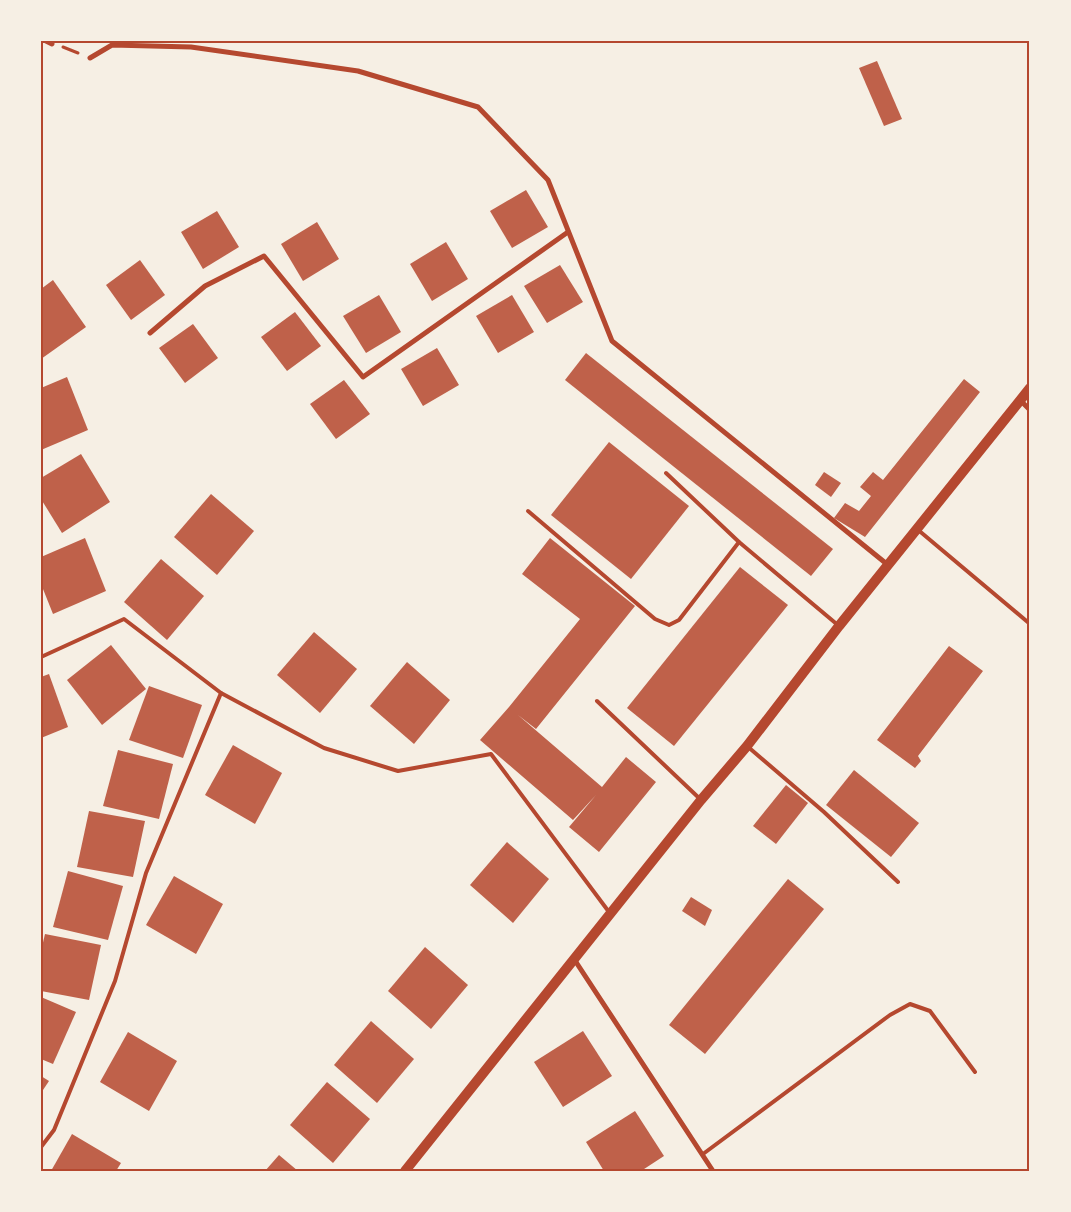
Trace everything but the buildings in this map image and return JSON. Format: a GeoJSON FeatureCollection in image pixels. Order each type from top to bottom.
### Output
{"type":"FeatureCollection","features":[{"type":"Feature","properties":{"kind":"main road"},"geometry":{"type":"LineString","coordinates":[[405,1171],[701,800],[747,746],[839,626],[1030,388]]}},
{"type":"Feature","properties":{"kind":"street"},"geometry":{"type":"LineString","coordinates":[[46,41],[52,44]]}},
{"type":"Feature","properties":{"kind":"street"},"geometry":{"type":"LineString","coordinates":[[90,58],[112,45],[191,47],[358,71],[478,107],[548,180],[612,341],[889,565]]}},
{"type":"Feature","properties":{"kind":"street"},"geometry":{"type":"LineString","coordinates":[[150,333],[205,286],[264,256],[363,377],[568,232]]}},
{"type":"Feature","properties":{"kind":"street"},"geometry":{"type":"LineString","coordinates":[[1020,400],[1030,410]]}},
{"type":"Feature","properties":{"kind":"street"},"geometry":{"type":"LineString","coordinates":[[574,959],[713,1171]]}},
{"type":"Feature","properties":{"kind":"lane"},"geometry":{"type":"LineString","coordinates":[[666,473],[739,542],[839,626]]}},
{"type":"Feature","properties":{"kind":"lane"},"geometry":{"type":"LineString","coordinates":[[528,511],[655,619],[669,625],[679,620],[739,542]]}},
{"type":"Feature","properties":{"kind":"lane"},"geometry":{"type":"LineString","coordinates":[[917,529],[1030,624]]}},
{"type":"Feature","properties":{"kind":"lane"},"geometry":{"type":"LineString","coordinates":[[41,658],[124,619],[221,693],[324,748],[398,771],[492,754],[610,914]]}},
{"type":"Feature","properties":{"kind":"lane"},"geometry":{"type":"LineString","coordinates":[[41,1147],[54,1130],[115,981],[146,873],[221,693]]}},
{"type":"Feature","properties":{"kind":"lane"},"geometry":{"type":"LineString","coordinates":[[597,701],[701,800]]}},
{"type":"Feature","properties":{"kind":"lane"},"geometry":{"type":"LineString","coordinates":[[747,746],[824,812],[898,882]]}},
{"type":"Feature","properties":{"kind":"lane"},"geometry":{"type":"LineString","coordinates":[[703,1154],[890,1015],[910,1004],[930,1011],[975,1072]]}},
{"type":"Feature","properties":{"kind":"path"},"geometry":{"type":"LineString","coordinates":[[52,44],[90,58]]}}]}
